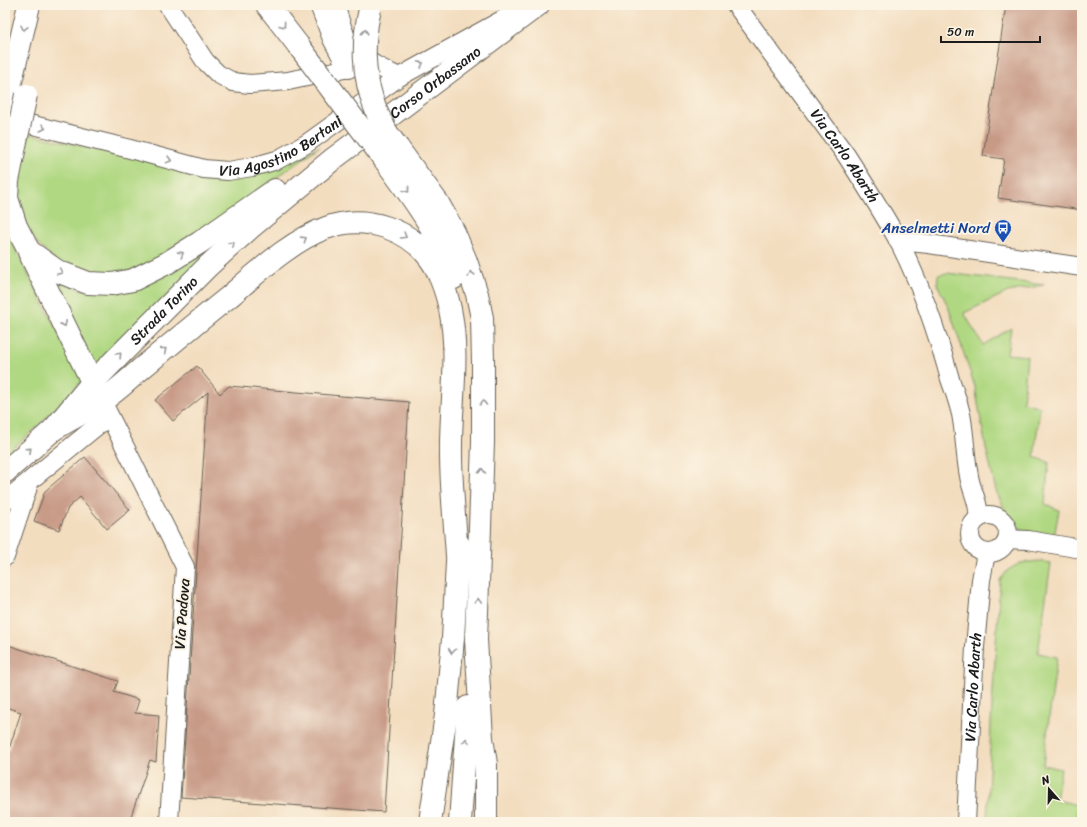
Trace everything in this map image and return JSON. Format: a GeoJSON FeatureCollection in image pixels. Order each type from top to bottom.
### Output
{"type":"FeatureCollection","features":[{"type":"Feature","properties":{"kind":"main road"},"geometry":{"type":"LineString","coordinates":[[28,5],[18,50],[24,77],[13,98],[15,146],[8,181],[7,198],[16,226],[101,400]]}},
{"type":"Feature","properties":{"kind":"main road"},"geometry":{"type":"LineString","coordinates":[[267,5],[298,45],[391,153],[438,203],[454,232],[466,261],[476,294],[482,318],[483,362],[483,442],[476,640],[482,738],[486,764],[486,822]]}},
{"type":"Feature","properties":{"kind":"main road","name":"Corso Orbassano"},"geometry":{"type":"LineString","coordinates":[[332,159],[538,5]]}},
{"type":"Feature","properties":{"kind":"main road"},"geometry":{"type":"LineString","coordinates":[[370,7],[364,46],[369,89],[384,128],[391,153],[413,198],[431,226],[451,270],[458,291],[465,336],[466,374],[453,639],[446,715],[440,822]]}},
{"type":"Feature","properties":{"kind":"main road"},"geometry":{"type":"LineString","coordinates":[[28,251],[57,271],[88,283],[112,284],[133,280],[167,263],[199,243],[284,184],[332,159]]}},
{"type":"Feature","properties":{"kind":"main road","name":"Strada Torino"},"geometry":{"type":"LineString","coordinates":[[101,400],[208,266],[250,228],[332,159]]}},
{"type":"Feature","properties":{"kind":"main road"},"geometry":{"type":"LineString","coordinates":[[5,472],[54,429],[101,400],[292,246],[315,232],[336,224],[358,222],[377,224],[398,232],[423,250],[430,258],[444,287],[450,312],[454,355],[450,454],[457,556]]}},
{"type":"Feature","properties":{"kind":"main road"},"geometry":{"type":"LineString","coordinates":[[460,822],[470,685],[476,640]]}},
{"type":"Feature","properties":{"kind":"main road"},"geometry":{"type":"LineString","coordinates":[[430,822],[446,715]]}},
{"type":"Feature","properties":{"kind":"main road"},"geometry":{"type":"LineString","coordinates":[[474,822],[477,768],[482,738]]}},
{"type":"Feature","properties":{"kind":"street"},"geometry":{"type":"LineString","coordinates":[[168,5],[205,61],[218,74],[233,82],[250,84],[288,81],[372,63]]}},
{"type":"Feature","properties":{"kind":"street"},"geometry":{"type":"LineString","coordinates":[[319,5],[332,39],[348,69]]}},
{"type":"Feature","properties":{"kind":"street"},"geometry":{"type":"LineString","coordinates":[[335,5],[348,40],[355,50],[372,63],[399,77]]}},
{"type":"Feature","properties":{"kind":"street","name":"Via Agostino Bertani"},"geometry":{"type":"LineString","coordinates":[[5,118],[204,169],[228,171],[252,167],[277,160],[306,144],[399,77],[528,5]]}},
{"type":"Feature","properties":{"kind":"street","name":"Via Carlo Abarth"},"geometry":{"type":"LineString","coordinates":[[736,5],[846,155],[862,179],[898,241],[924,299],[942,350],[960,413],[969,477],[979,511],[978,517]]}},
{"type":"Feature","properties":{"kind":"street"},"geometry":{"type":"LineString","coordinates":[[898,241],[929,244],[1082,267]]}},
{"type":"Feature","properties":{"kind":"street","name":"Strada Torino"},"geometry":{"type":"LineString","coordinates":[[5,501],[30,480],[101,400]]}},
{"type":"Feature","properties":{"kind":"street","name":"Via Padova"},"geometry":{"type":"LineString","coordinates":[[101,400],[185,567],[168,822]]}},
{"type":"Feature","properties":{"kind":"street","name":"Via Carlo Abarth"},"geometry":{"type":"LineString","coordinates":[[964,435],[995,515],[1005,522],[1008,534],[1007,539]]}},
{"type":"Feature","properties":{"kind":"street"},"geometry":{"type":"LineString","coordinates":[[5,556],[30,480]]}},
{"type":"Feature","properties":{"kind":"street"},"geometry":{"type":"LineString","coordinates":[[995,515],[990,514],[978,517],[970,528],[970,541],[979,551],[992,553],[1002,549],[1007,539],[1028,540],[1082,549]]}},
{"type":"Feature","properties":{"kind":"street","name":"Via Carlo Abarth"},"geometry":{"type":"LineString","coordinates":[[966,822],[975,646],[981,580],[986,553]]}},
{"type":"Feature","properties":{"kind":"green space"},"geometry":{"type":"Polygon","coordinates":[[[25,133],[202,173],[295,158],[320,146],[198,235],[147,266],[104,277],[61,266],[30,237],[15,197],[25,133]]]}},
{"type":"Feature","properties":{"kind":"green space"},"geometry":{"type":"Polygon","coordinates":[[[5,223],[15,249],[83,380],[36,428],[5,455],[5,223]]]}},
{"type":"Feature","properties":{"kind":"green space"},"geometry":{"type":"Polygon","coordinates":[[[229,233],[94,370],[49,278],[82,290],[229,233]]]}},
{"type":"Feature","properties":{"kind":"green space"},"geometry":{"type":"Polygon","coordinates":[[[947,273],[1044,285],[1008,292],[964,313],[983,345],[1011,328],[1007,354],[1027,356],[1023,402],[1040,407],[1034,457],[1049,462],[1045,504],[1059,510],[1054,537],[1022,530],[1008,516],[996,491],[986,448],[975,387],[948,306],[937,284],[938,275],[947,273]]]}},
{"type":"Feature","properties":{"kind":"green space"},"geometry":{"type":"Polygon","coordinates":[[[1039,561],[1051,563],[1038,653],[1057,657],[1043,765],[1061,769],[1056,800],[1078,805],[1075,822],[987,822],[991,722],[1000,580],[1008,570],[1020,563],[1039,561]]]}},
{"type":"Feature","properties":{"kind":"building"},"geometry":{"type":"Polygon","coordinates":[[[1006,5],[1082,5],[1082,210],[998,198],[1004,159],[983,156],[1006,5]]]}},
{"type":"Feature","properties":{"kind":"building"},"geometry":{"type":"Polygon","coordinates":[[[197,366],[220,394],[229,386],[409,402],[384,812],[181,797],[208,392],[173,421],[155,400],[197,366]]]}},
{"type":"Feature","properties":{"kind":"building"},"geometry":{"type":"Polygon","coordinates":[[[85,457],[130,510],[107,529],[80,497],[68,508],[59,530],[34,521],[45,491],[85,457]]]}},
{"type":"Feature","properties":{"kind":"building"},"geometry":{"type":"Polygon","coordinates":[[[5,644],[118,681],[114,692],[139,700],[135,713],[159,715],[156,762],[150,760],[129,822],[5,822],[5,751],[8,752],[21,712],[5,707],[5,667],[8,657],[5,656],[5,644]]]}},
{"type":"Feature","properties":{"kind":"place","name":"Anselmetti Nord"},"geometry":{"type":"Point","coordinates":[1003,243]}}]}
